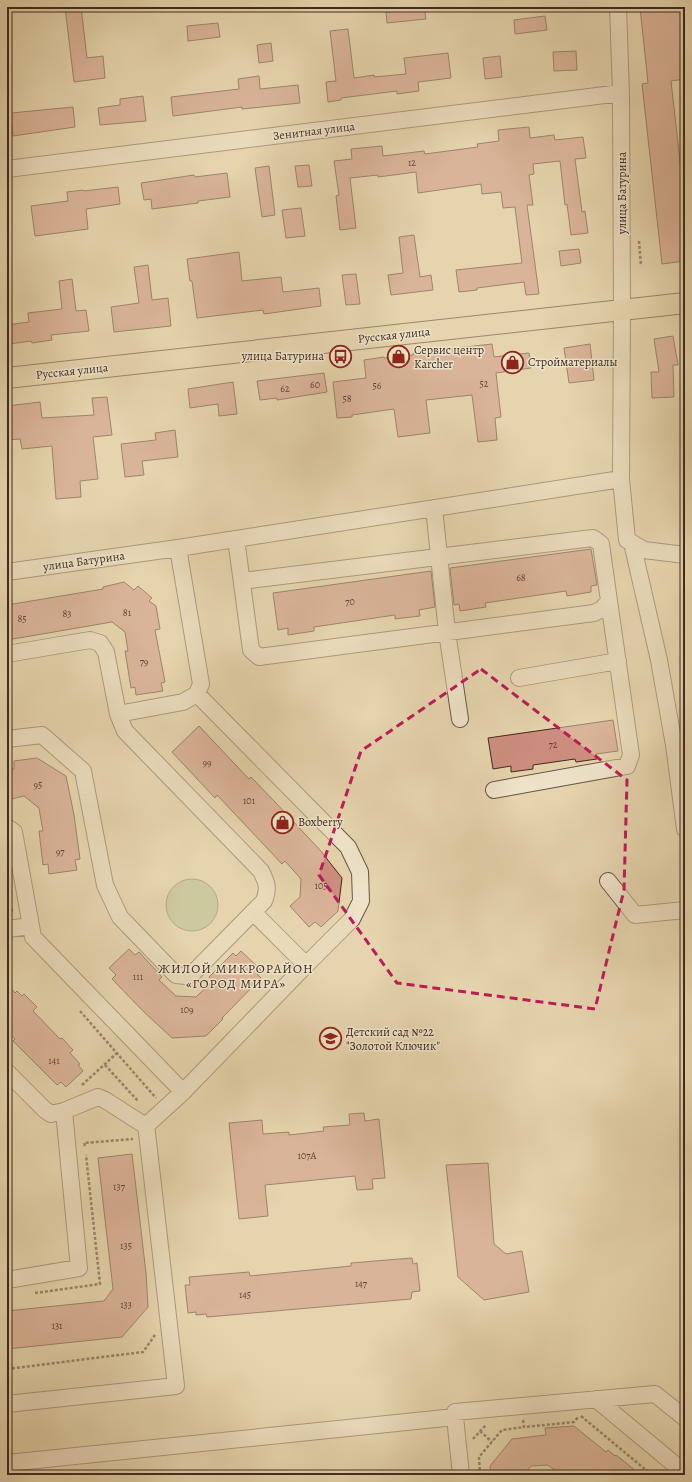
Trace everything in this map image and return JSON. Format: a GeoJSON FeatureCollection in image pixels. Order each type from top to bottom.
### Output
{"type":"FeatureCollection","features":[{"type":"Feature","properties":{"kind":"main road","name":"Русская улица"},"geometry":{"type":"LineString","coordinates":[[7,378],[685,303]]}},
{"type":"Feature","properties":{"kind":"street","name":"улица Батурина"},"geometry":{"type":"LineString","coordinates":[[7,572],[178,548],[621,479],[621,94],[618,7]]}},
{"type":"Feature","properties":{"kind":"street","name":"Зенитная улица"},"geometry":{"type":"LineString","coordinates":[[7,169],[621,94]]}},
{"type":"Feature","properties":{"kind":"street"},"geometry":{"type":"LineString","coordinates":[[621,479],[627,540],[644,550],[685,555]]}},
{"type":"Feature","properties":{"kind":"street"},"geometry":{"type":"LineString","coordinates":[[434,508],[447,632],[460,719]]}},
{"type":"Feature","properties":{"kind":"street"},"geometry":{"type":"LineString","coordinates":[[242,581],[593,538],[601,544],[631,755],[627,766],[494,790]]}},
{"type":"Feature","properties":{"kind":"street"},"geometry":{"type":"LineString","coordinates":[[236,539],[251,650],[259,657],[594,612],[602,609],[609,601]]}},
{"type":"Feature","properties":{"kind":"street"},"geometry":{"type":"LineString","coordinates":[[632,543],[664,691],[674,745],[685,828]]}},
{"type":"Feature","properties":{"kind":"street"},"geometry":{"type":"LineString","coordinates":[[118,714],[183,702],[198,694],[201,684],[178,548]]}},
{"type":"Feature","properties":{"kind":"street"},"geometry":{"type":"LineString","coordinates":[[7,654],[90,640],[100,643],[106,652],[118,714],[125,731],[261,871],[266,882],[267,891],[264,901],[194,972],[186,976],[176,975],[120,917],[105,885],[84,771],[42,735],[7,739]]}},
{"type":"Feature","properties":{"kind":"street"},"geometry":{"type":"LineString","coordinates":[[519,678],[618,661]]}},
{"type":"Feature","properties":{"kind":"street"},"geometry":{"type":"LineString","coordinates":[[7,1072],[45,1110],[51,1114],[64,1111],[98,1097],[106,1100],[141,1123],[146,1124],[183,1092],[352,919],[361,901],[360,872],[348,847],[198,694]]}},
{"type":"Feature","properties":{"kind":"street"},"geometry":{"type":"LineString","coordinates":[[7,827],[14,832],[33,937],[183,1092]]}},
{"type":"Feature","properties":{"kind":"street"},"geometry":{"type":"LineString","coordinates":[[608,881],[635,915],[685,910]]}},
{"type":"Feature","properties":{"kind":"street"},"geometry":{"type":"LineString","coordinates":[[253,912],[306,965]]}},
{"type":"Feature","properties":{"kind":"street"},"geometry":{"type":"LineString","coordinates":[[7,929],[31,926]]}},
{"type":"Feature","properties":{"kind":"street"},"geometry":{"type":"LineString","coordinates":[[7,1280],[79,1268],[64,1111]]}},
{"type":"Feature","properties":{"kind":"street"},"geometry":{"type":"LineString","coordinates":[[7,1404],[176,1386],[146,1124]]}},
{"type":"Feature","properties":{"kind":"street"},"geometry":{"type":"LineString","coordinates":[[460,1475],[455,1412],[655,1394],[685,1418]]}},
{"type":"Feature","properties":{"kind":"street"},"geometry":{"type":"LineString","coordinates":[[596,1399],[685,1473]]}},
{"type":"Feature","properties":{"kind":"street"},"geometry":{"type":"LineString","coordinates":[[7,1463],[455,1417]]}},
{"type":"Feature","properties":{"kind":"path"},"geometry":{"type":"LineString","coordinates":[[639,236],[641,266]]}},
{"type":"Feature","properties":{"kind":"path"},"geometry":{"type":"LineString","coordinates":[[105,1064],[140,1102]]}},
{"type":"Feature","properties":{"kind":"path"},"geometry":{"type":"LineString","coordinates":[[7,1369],[143,1352],[168,1316]]}},
{"type":"Feature","properties":{"kind":"path"},"geometry":{"type":"LineString","coordinates":[[575,1411],[652,1475]]}},
{"type":"Feature","properties":{"kind":"path"},"geometry":{"type":"LineString","coordinates":[[480,1475],[478,1457],[502,1430],[574,1422],[580,1415]]}},
{"type":"Feature","properties":{"kind":"path"},"geometry":{"type":"LineString","coordinates":[[523,1416],[524,1427]]}},
{"type":"Feature","properties":{"kind":"path"},"geometry":{"type":"LineString","coordinates":[[480,1431],[492,1442]]}},
{"type":"Feature","properties":{"kind":"highlighted area"},"geometry":{"type":"Polygon","coordinates":[[[481,669],[627,780],[624,890],[595,1009],[397,983],[319,875],[361,751],[481,669]]]}},
{"type":"Feature","properties":{"kind":"green space"},"geometry":{"type":"Polygon","coordinates":[[[187,879],[197,879],[211,886],[218,900],[218,910],[211,924],[197,931],[187,931],[177,927],[170,920],[166,910],[166,900],[170,890],[177,883],[187,879]]]}},
{"type":"Feature","properties":{"kind":"building"},"geometry":{"type":"Polygon","coordinates":[[[65,7],[81,7],[87,58],[103,56],[105,78],[74,82],[65,7]]]}},
{"type":"Feature","properties":{"kind":"building"},"geometry":{"type":"Polygon","coordinates":[[[424,7],[426,19],[387,23],[386,12],[424,7]]]}},
{"type":"Feature","properties":{"kind":"building"},"geometry":{"type":"Polygon","coordinates":[[[640,7],[683,7],[685,25],[685,79],[671,81],[685,206],[685,261],[662,264],[642,84],[648,83],[640,7]]]}},
{"type":"Feature","properties":{"kind":"building"},"geometry":{"type":"Polygon","coordinates":[[[545,16],[547,30],[515,34],[514,20],[545,16]]]}},
{"type":"Feature","properties":{"kind":"building"},"geometry":{"type":"Polygon","coordinates":[[[218,23],[220,37],[188,41],[187,26],[218,23]]]}},
{"type":"Feature","properties":{"kind":"building"},"geometry":{"type":"Polygon","coordinates":[[[348,29],[354,78],[374,75],[374,77],[406,74],[404,58],[448,53],[451,78],[418,82],[419,91],[397,94],[397,91],[341,98],[341,100],[328,102],[326,82],[336,81],[330,31],[348,29]]]}},
{"type":"Feature","properties":{"kind":"building"},"geometry":{"type":"Polygon","coordinates":[[[271,43],[273,61],[259,63],[257,45],[271,43]]]}},
{"type":"Feature","properties":{"kind":"building"},"geometry":{"type":"Polygon","coordinates":[[[576,51],[577,70],[554,71],[553,52],[576,51]]]}},
{"type":"Feature","properties":{"kind":"building"},"geometry":{"type":"Polygon","coordinates":[[[500,56],[502,77],[485,79],[483,58],[500,56]]]}},
{"type":"Feature","properties":{"kind":"building"},"geometry":{"type":"Polygon","coordinates":[[[259,76],[260,89],[298,85],[300,103],[242,109],[242,107],[173,116],[171,97],[239,89],[238,79],[259,76]]]}},
{"type":"Feature","properties":{"kind":"building"},"geometry":{"type":"Polygon","coordinates":[[[143,96],[146,121],[100,125],[98,108],[120,105],[120,99],[143,96]]]}},
{"type":"Feature","properties":{"kind":"building"},"geometry":{"type":"Polygon","coordinates":[[[73,107],[75,127],[13,136],[11,113],[73,107]]]}},
{"type":"Feature","properties":{"kind":"building"},"geometry":{"type":"Polygon","coordinates":[[[529,127],[530,138],[554,135],[555,140],[583,137],[586,158],[575,159],[582,212],[585,211],[588,233],[571,235],[567,204],[565,205],[560,161],[533,164],[534,174],[529,175],[533,205],[527,205],[539,294],[526,295],[524,282],[477,288],[477,290],[459,292],[456,270],[522,263],[515,207],[503,208],[501,192],[482,194],[481,184],[418,193],[416,172],[378,177],[378,175],[350,178],[356,228],[340,230],[336,196],[339,195],[334,161],[352,159],[351,149],[382,146],[383,156],[424,151],[425,154],[478,147],[477,144],[499,141],[498,130],[529,127]]]}},
{"type":"Feature","properties":{"kind":"building"},"geometry":{"type":"Polygon","coordinates":[[[309,165],[312,186],[298,187],[295,166],[309,165]]]}},
{"type":"Feature","properties":{"kind":"building"},"geometry":{"type":"Polygon","coordinates":[[[269,166],[275,215],[262,217],[255,168],[269,166]]]}},
{"type":"Feature","properties":{"kind":"building"},"geometry":{"type":"Polygon","coordinates":[[[227,173],[230,197],[152,209],[151,199],[144,200],[141,183],[194,175],[195,177],[227,173]]]}},
{"type":"Feature","properties":{"kind":"building"},"geometry":{"type":"Polygon","coordinates":[[[118,187],[120,204],[86,209],[88,229],[35,236],[31,206],[68,201],[67,192],[118,187]]]}},
{"type":"Feature","properties":{"kind":"building"},"geometry":{"type":"Polygon","coordinates":[[[301,208],[305,236],[286,238],[282,210],[301,208]]]}},
{"type":"Feature","properties":{"kind":"building"},"geometry":{"type":"Polygon","coordinates":[[[414,235],[420,277],[431,275],[433,290],[391,295],[388,275],[403,273],[399,237],[414,235]]]}},
{"type":"Feature","properties":{"kind":"building"},"geometry":{"type":"Polygon","coordinates":[[[579,249],[581,263],[561,266],[559,251],[579,249]]]}},
{"type":"Feature","properties":{"kind":"building"},"geometry":{"type":"Polygon","coordinates":[[[239,252],[242,281],[281,277],[283,292],[319,288],[321,306],[264,314],[263,310],[197,318],[192,281],[190,281],[187,259],[239,252]]]}},
{"type":"Feature","properties":{"kind":"building"},"geometry":{"type":"Polygon","coordinates":[[[148,265],[152,300],[168,298],[171,326],[114,332],[111,307],[139,303],[134,267],[148,265]]]}},
{"type":"Feature","properties":{"kind":"building"},"geometry":{"type":"Polygon","coordinates":[[[356,274],[360,304],[346,305],[342,275],[356,274]]]}},
{"type":"Feature","properties":{"kind":"building"},"geometry":{"type":"Polygon","coordinates":[[[72,279],[76,311],[86,310],[89,331],[51,335],[52,340],[9,344],[7,325],[29,322],[28,313],[62,309],[59,281],[72,279]]]}},
{"type":"Feature","properties":{"kind":"building"},"geometry":{"type":"Polygon","coordinates":[[[673,336],[678,365],[673,365],[674,397],[652,398],[651,372],[659,372],[654,339],[673,336]]]}},
{"type":"Feature","properties":{"kind":"building"},"geometry":{"type":"Polygon","coordinates":[[[492,344],[494,357],[529,353],[531,368],[496,373],[501,417],[495,418],[497,440],[478,442],[472,395],[426,400],[430,433],[398,437],[394,409],[352,415],[352,417],[337,418],[333,382],[366,378],[364,360],[492,344]]]}},
{"type":"Feature","properties":{"kind":"building"},"geometry":{"type":"Polygon","coordinates":[[[590,344],[594,380],[569,383],[564,348],[590,344]]]}},
{"type":"Feature","properties":{"kind":"building"},"geometry":{"type":"Polygon","coordinates":[[[324,373],[327,392],[277,400],[277,398],[260,400],[257,381],[324,373]]]}},
{"type":"Feature","properties":{"kind":"building"},"geometry":{"type":"Polygon","coordinates":[[[233,382],[237,414],[219,416],[218,404],[190,408],[188,389],[233,382]]]}},
{"type":"Feature","properties":{"kind":"building"},"geometry":{"type":"Polygon","coordinates":[[[107,397],[112,435],[93,437],[98,479],[80,481],[81,497],[56,499],[52,446],[22,449],[20,439],[7,440],[7,406],[40,402],[42,418],[94,415],[92,398],[107,397]]]}},
{"type":"Feature","properties":{"kind":"building"},"geometry":{"type":"Polygon","coordinates":[[[175,430],[178,457],[142,461],[144,475],[125,477],[121,444],[156,440],[155,433],[175,430]]]}},
{"type":"Feature","properties":{"kind":"building"},"geometry":{"type":"Polygon","coordinates":[[[591,549],[597,585],[591,586],[591,592],[567,596],[566,591],[485,603],[486,607],[460,611],[459,604],[454,605],[450,568],[591,549]]]}},
{"type":"Feature","properties":{"kind":"building"},"geometry":{"type":"Polygon","coordinates":[[[431,571],[435,607],[419,610],[420,616],[395,619],[395,615],[314,627],[314,631],[288,635],[288,628],[278,630],[273,593],[431,571]]]}},
{"type":"Feature","properties":{"kind":"building"},"geometry":{"type":"Polygon","coordinates":[[[124,582],[134,590],[138,586],[152,598],[149,601],[156,606],[160,629],[155,630],[165,682],[161,683],[163,691],[136,695],[135,687],[131,688],[125,651],[128,651],[125,632],[112,622],[7,640],[7,605],[103,589],[103,587],[124,582]]]}},
{"type":"Feature","properties":{"kind":"building"},"geometry":{"type":"Polygon","coordinates":[[[613,720],[618,751],[596,754],[597,759],[576,762],[575,759],[533,765],[533,769],[511,772],[511,766],[493,769],[488,738],[613,720]]]}},
{"type":"Feature","properties":{"kind":"building"},"geometry":{"type":"Polygon","coordinates":[[[199,726],[249,779],[251,777],[275,802],[320,850],[342,878],[338,911],[321,927],[315,922],[309,927],[290,906],[300,897],[301,879],[285,861],[282,864],[217,795],[215,798],[172,752],[199,726]]]}},
{"type":"Feature","properties":{"kind":"building"},"geometry":{"type":"Polygon","coordinates":[[[37,758],[66,776],[74,815],[80,859],[75,860],[77,870],[49,874],[48,864],[43,865],[39,831],[43,831],[39,808],[24,796],[11,799],[7,771],[14,769],[14,761],[37,758]]]}},
{"type":"Feature","properties":{"kind":"building"},"geometry":{"type":"Polygon","coordinates":[[[129,949],[135,955],[139,952],[162,977],[159,980],[176,996],[196,997],[213,981],[209,977],[233,953],[236,956],[241,951],[261,970],[257,974],[261,978],[206,1036],[172,1038],[112,979],[116,975],[109,968],[129,949]]]}},
{"type":"Feature","properties":{"kind":"building"},"geometry":{"type":"Polygon","coordinates":[[[7,984],[15,993],[17,991],[22,996],[24,994],[37,1007],[33,1011],[73,1050],[70,1053],[80,1064],[78,1065],[83,1071],[66,1087],[61,1082],[57,1085],[13,1041],[15,1039],[7,1031],[7,984]]]}},
{"type":"Feature","properties":{"kind":"building"},"geometry":{"type":"Polygon","coordinates":[[[364,1113],[365,1121],[379,1119],[385,1178],[372,1179],[373,1189],[357,1190],[355,1176],[265,1185],[268,1216],[239,1219],[229,1123],[262,1120],[263,1134],[289,1132],[289,1135],[324,1131],[323,1127],[350,1125],[349,1114],[364,1113]]]}},
{"type":"Feature","properties":{"kind":"building"},"geometry":{"type":"Polygon","coordinates":[[[132,1154],[146,1273],[148,1307],[122,1337],[7,1349],[7,1311],[104,1301],[113,1289],[98,1158],[132,1154]]]}},
{"type":"Feature","properties":{"kind":"building"},"geometry":{"type":"Polygon","coordinates":[[[488,1163],[494,1244],[506,1254],[522,1251],[529,1292],[484,1300],[458,1277],[446,1165],[488,1163]]]}},
{"type":"Feature","properties":{"kind":"building"},"geometry":{"type":"Polygon","coordinates":[[[412,1258],[413,1264],[417,1263],[420,1291],[412,1292],[411,1299],[207,1317],[206,1314],[196,1315],[196,1312],[188,1313],[185,1285],[190,1285],[189,1277],[249,1272],[250,1276],[351,1266],[351,1263],[412,1258]]]}},
{"type":"Feature","properties":{"kind":"building"},"geometry":{"type":"Polygon","coordinates":[[[574,1426],[606,1452],[608,1450],[615,1456],[616,1455],[641,1475],[561,1475],[548,1465],[531,1466],[523,1475],[491,1475],[490,1466],[512,1439],[546,1435],[545,1428],[574,1426]]]}},
{"type":"Feature","properties":{"kind":"place","name":"улица Батурина"},"geometry":{"type":"Point","coordinates":[340,356]}},
{"type":"Feature","properties":{"kind":"place","name":"Сервис центр Karcher"},"geometry":{"type":"Point","coordinates":[398,357]}},
{"type":"Feature","properties":{"kind":"place","name":"Стройматериалы"},"geometry":{"type":"Point","coordinates":[513,362]}},
{"type":"Feature","properties":{"kind":"place","name":"Boxberry"},"geometry":{"type":"Point","coordinates":[283,822]}},
{"type":"Feature","properties":{"kind":"place","name":"Детский сад №22 \"Золотой Ключик\""},"geometry":{"type":"Point","coordinates":[330,1039]}},
{"type":"Feature","properties":{"kind":"district","name":"ЖИЛОЙ МИКРОРАЙОН «ГОРОД МИРА»"},"geometry":{"type":"Point","coordinates":[236,976]}}]}
